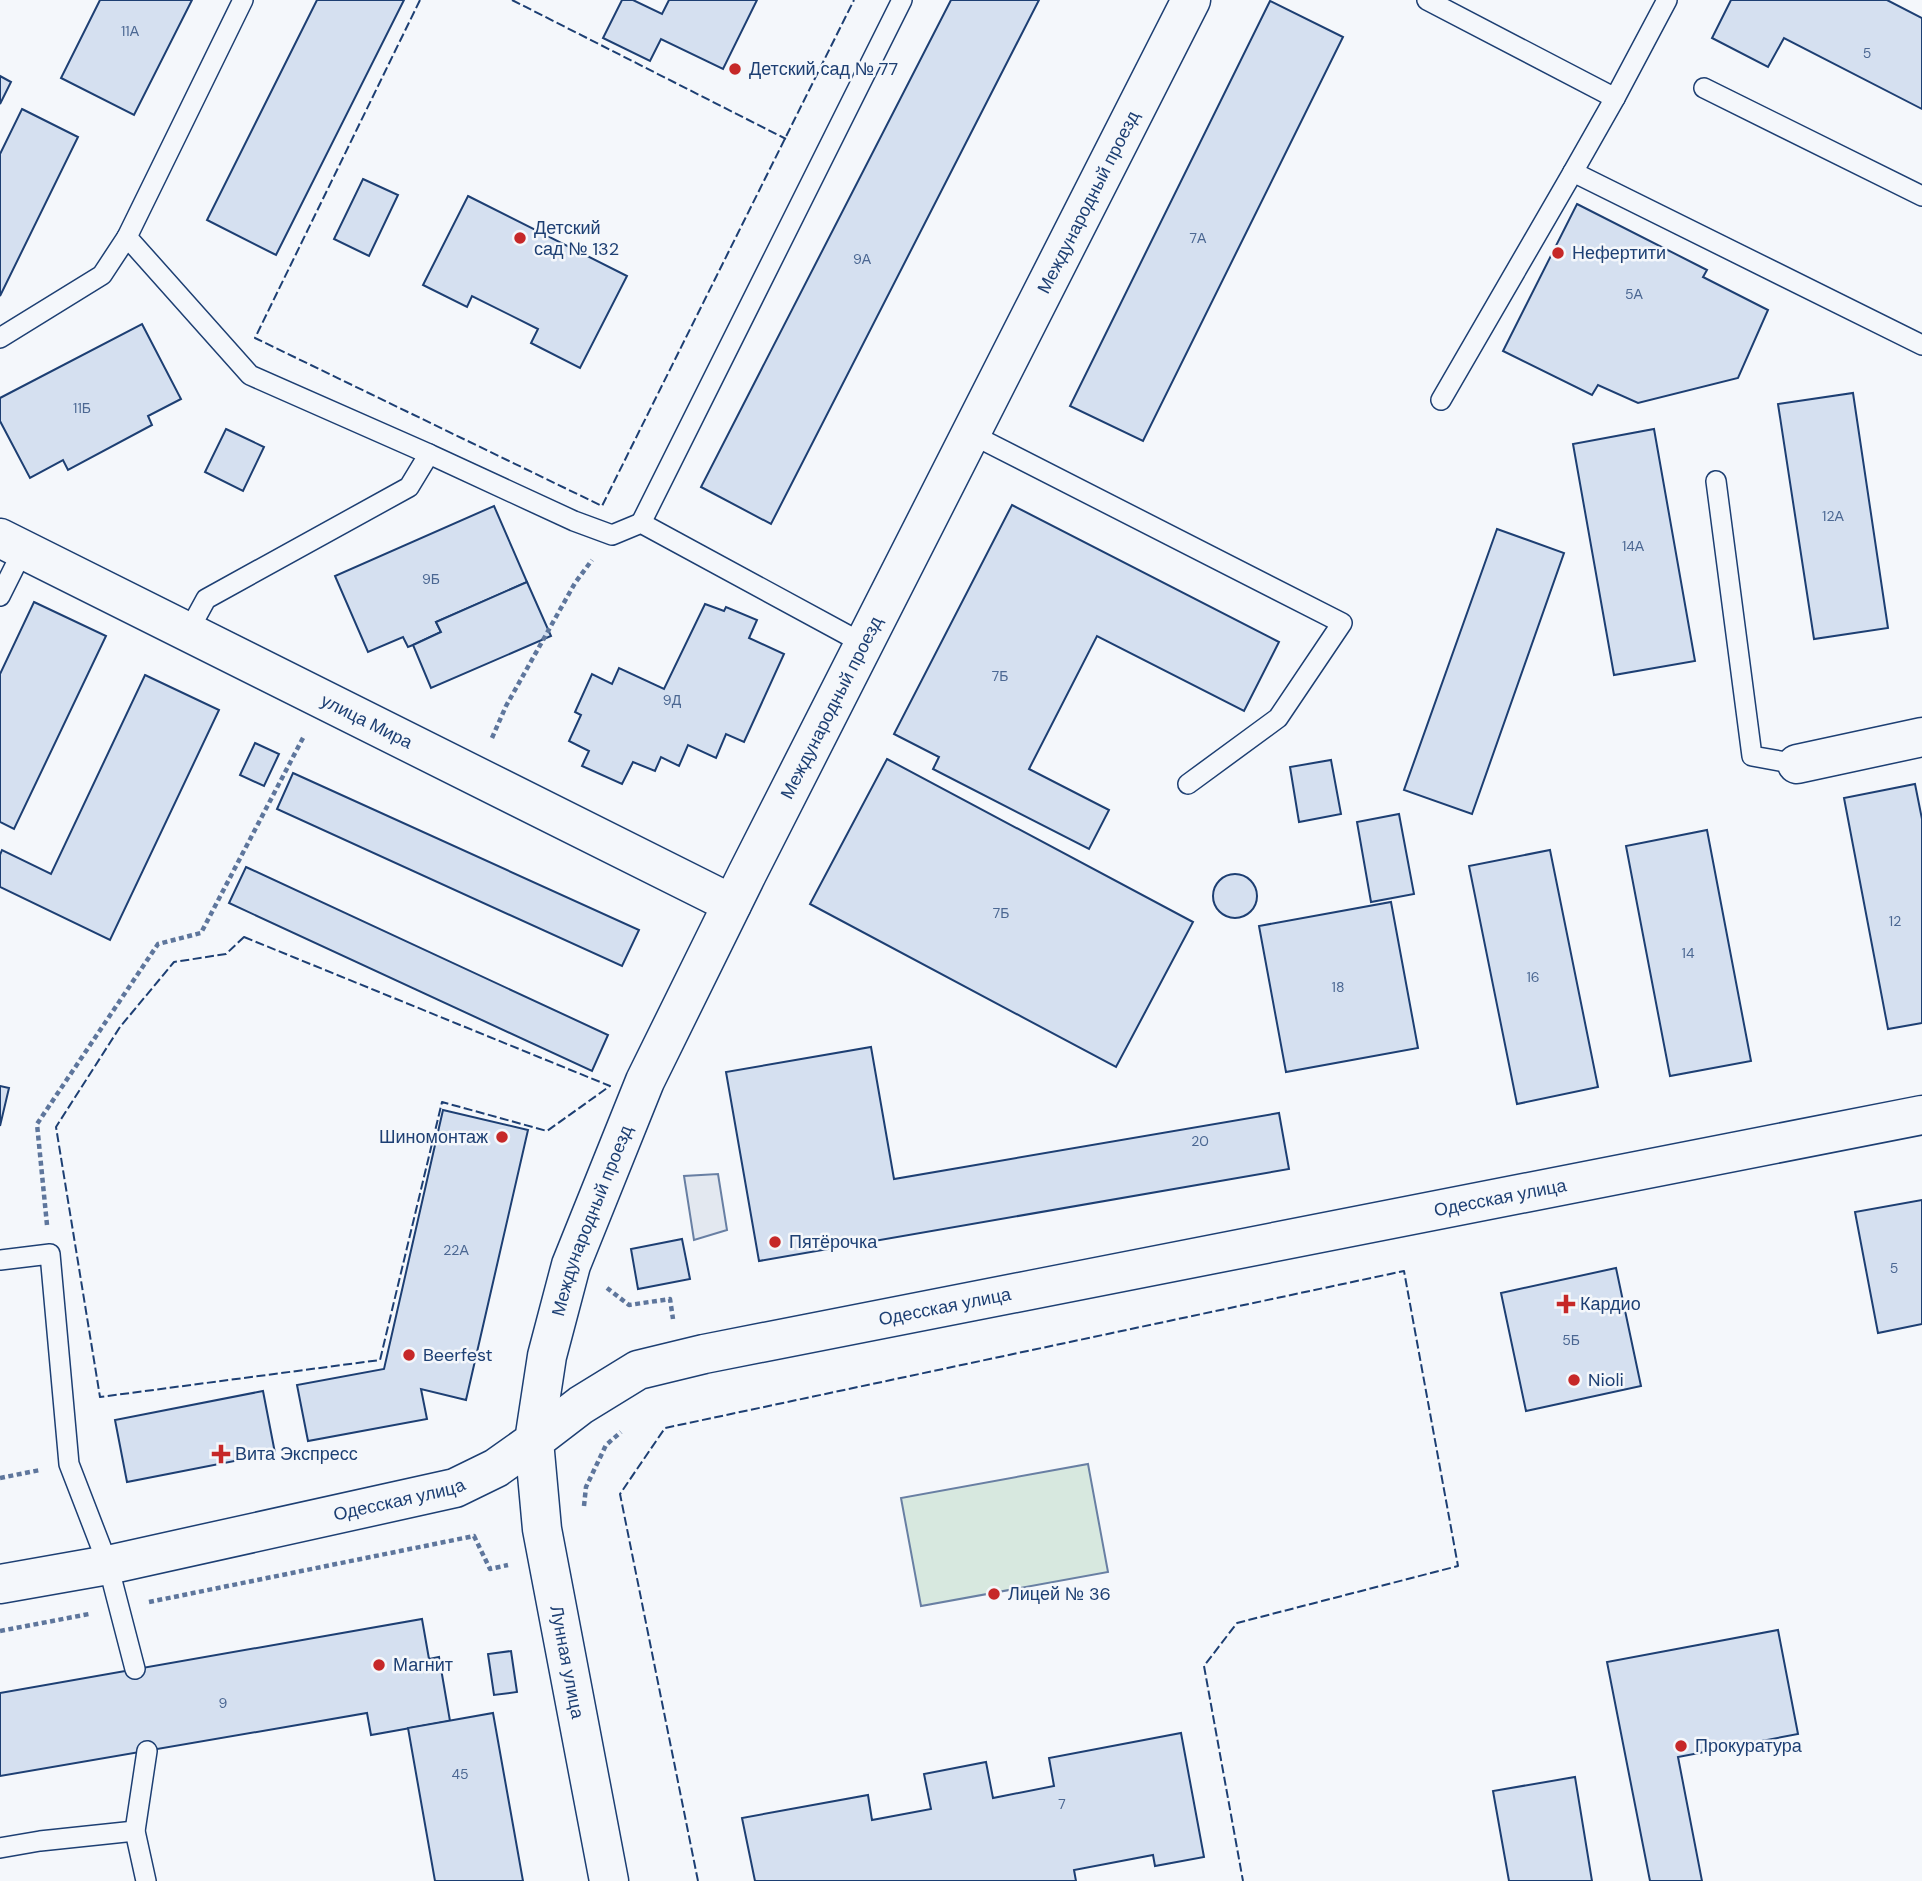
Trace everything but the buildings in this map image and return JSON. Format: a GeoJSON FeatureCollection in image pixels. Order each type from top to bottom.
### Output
{"type":"FeatureCollection","features":[{"type":"Feature","properties":{"kind":"street","name":"Международный проезд"},"geometry":{"type":"LineString","coordinates":[[534,1441],[547,1356],[571,1265],[645,1082],[732,904],[1191,0]]}},
{"type":"Feature","properties":{"kind":"street","name":"улица Мира"},"geometry":{"type":"LineString","coordinates":[[12,544],[732,904]]}},
{"type":"Feature","properties":{"kind":"street"},"geometry":{"type":"LineString","coordinates":[[1797,764],[1922,737]]}},
{"type":"Feature","properties":{"kind":"street","name":"Одесская улица"},"geometry":{"type":"LineString","coordinates":[[0,1584],[108,1565],[455,1488],[496,1468],[581,1405],[638,1370],[1922,1115]]}},
{"type":"Feature","properties":{"kind":"street","name":"Лунная улица"},"geometry":{"type":"LineString","coordinates":[[534,1441],[542,1529],[609,1881]]}},
{"type":"Feature","properties":{"kind":"lane"},"geometry":{"type":"LineString","coordinates":[[2,335],[102,275],[127,237],[243,0]]}},
{"type":"Feature","properties":{"kind":"lane"},"geometry":{"type":"LineString","coordinates":[[127,237],[250,375],[574,521],[612,535],[641,523],[902,0]]}},
{"type":"Feature","properties":{"kind":"lane"},"geometry":{"type":"LineString","coordinates":[[1427,0],[1615,98]]}},
{"type":"Feature","properties":{"kind":"lane"},"geometry":{"type":"LineString","coordinates":[[1441,400],[1615,98],[1667,0]]}},
{"type":"Feature","properties":{"kind":"lane"},"geometry":{"type":"LineString","coordinates":[[1704,88],[1922,196]]}},
{"type":"Feature","properties":{"kind":"lane"},"geometry":{"type":"LineString","coordinates":[[1573,172],[1922,345]]}},
{"type":"Feature","properties":{"kind":"lane"},"geometry":{"type":"LineString","coordinates":[[971,434],[1342,623],[1278,718],[1188,784]]}},
{"type":"Feature","properties":{"kind":"lane"},"geometry":{"type":"LineString","coordinates":[[188,632],[206,599],[409,487],[429,454]]}},
{"type":"Feature","properties":{"kind":"lane"},"geometry":{"type":"LineString","coordinates":[[1716,481],[1752,756],[1797,764]]}},
{"type":"Feature","properties":{"kind":"lane"},"geometry":{"type":"LineString","coordinates":[[641,523],[864,644]]}},
{"type":"Feature","properties":{"kind":"lane"},"geometry":{"type":"LineString","coordinates":[[0,596],[12,544]]}},
{"type":"Feature","properties":{"kind":"lane"},"geometry":{"type":"LineString","coordinates":[[0,1260],[50,1254],[69,1464],[108,1565],[135,1669]]}},
{"type":"Feature","properties":{"kind":"lane"},"geometry":{"type":"LineString","coordinates":[[146,1881],[135,1831],[147,1751]]}},
{"type":"Feature","properties":{"kind":"lane"},"geometry":{"type":"LineString","coordinates":[[0,1848],[135,1831]]}},
{"type":"Feature","properties":{"kind":"path"},"geometry":{"type":"LineString","coordinates":[[490,741],[506,706],[575,583],[612,535]]}},
{"type":"Feature","properties":{"kind":"path"},"geometry":{"type":"LineString","coordinates":[[50,1254],[37,1124],[158,944],[201,933],[323,699]]}},
{"type":"Feature","properties":{"kind":"path"},"geometry":{"type":"LineString","coordinates":[[602,1284],[629,1305],[670,1299],[679,1360]]}},
{"type":"Feature","properties":{"kind":"path"},"geometry":{"type":"LineString","coordinates":[[583,1514],[586,1487],[606,1445],[625,1428]]}},
{"type":"Feature","properties":{"kind":"path"},"geometry":{"type":"LineString","coordinates":[[0,1478],[69,1464]]}},
{"type":"Feature","properties":{"kind":"path"},"geometry":{"type":"LineString","coordinates":[[0,1632],[474,1536],[490,1569],[547,1557]]}},
{"type":"Feature","properties":{"kind":"shaded area"},"geometry":{"type":"Polygon","coordinates":[[[718,1174],[727,1230],[694,1240],[684,1176],[718,1174]]]}},
{"type":"Feature","properties":{"kind":"shaded area"},"geometry":{"type":"Polygon","coordinates":[[[1088,1464],[1108,1572],[921,1606],[901,1498],[1088,1464]]]}},
{"type":"Feature","properties":{"kind":"fence"},"geometry":{"type":"LineString","coordinates":[[420,0],[255,338],[602,506],[854,0]]}},
{"type":"Feature","properties":{"kind":"fence"},"geometry":{"type":"LineString","coordinates":[[512,0],[786,139]]}},
{"type":"Feature","properties":{"kind":"fence"},"geometry":{"type":"LineString","coordinates":[[244,937],[610,1086],[547,1131],[442,1102],[380,1360],[100,1397],[56,1127],[120,1027],[174,962],[226,954],[244,937]]}},
{"type":"Feature","properties":{"kind":"fence"},"geometry":{"type":"LineString","coordinates":[[698,1881],[620,1494],[665,1428],[1404,1271],[1458,1566],[1237,1623],[1204,1666],[1243,1881]]}},
{"type":"Feature","properties":{"kind":"place","name":"Детский сад № 77"},"geometry":{"type":"Point","coordinates":[735,69]}},
{"type":"Feature","properties":{"kind":"place","name":"Детский сад № 132"},"geometry":{"type":"Point","coordinates":[520,238]}},
{"type":"Feature","properties":{"kind":"place","name":"Нефертити"},"geometry":{"type":"Point","coordinates":[1558,253]}},
{"type":"Feature","properties":{"kind":"place","name":"Шиномонтаж"},"geometry":{"type":"Point","coordinates":[502,1137]}},
{"type":"Feature","properties":{"kind":"place","name":"Пятёрочка"},"geometry":{"type":"Point","coordinates":[775,1242]}},
{"type":"Feature","properties":{"kind":"place","name":"Кардио"},"geometry":{"type":"Point","coordinates":[1566,1304]}},
{"type":"Feature","properties":{"kind":"place","name":"Beerfest"},"geometry":{"type":"Point","coordinates":[409,1355]}},
{"type":"Feature","properties":{"kind":"place","name":"Nioli"},"geometry":{"type":"Point","coordinates":[1574,1380]}},
{"type":"Feature","properties":{"kind":"place","name":"Вита Экспресс"},"geometry":{"type":"Point","coordinates":[221,1454]}},
{"type":"Feature","properties":{"kind":"place","name":"Лицей № 36"},"geometry":{"type":"Point","coordinates":[994,1594]}},
{"type":"Feature","properties":{"kind":"place","name":"Магнит"},"geometry":{"type":"Point","coordinates":[379,1665]}},
{"type":"Feature","properties":{"kind":"place","name":"Прокуратура"},"geometry":{"type":"Point","coordinates":[1681,1746]}}]}
